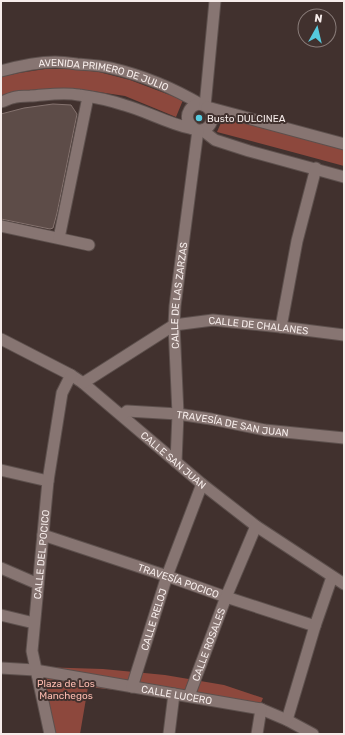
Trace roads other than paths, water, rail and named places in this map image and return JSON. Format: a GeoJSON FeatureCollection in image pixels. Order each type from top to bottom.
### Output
{"type":"FeatureCollection","features":[{"type":"Feature","properties":{"kind":"street"},"geometry":{"type":"LineString","coordinates":[[204,106],[215,1]]}},
{"type":"Feature","properties":{"kind":"street","name":"AVENIDA PRIMERO DE JULIO"},"geometry":{"type":"LineString","coordinates":[[1,71],[32,64],[57,62],[112,68],[168,88],[204,106],[344,144]]}},
{"type":"Feature","properties":{"kind":"street"},"geometry":{"type":"LineString","coordinates":[[1,102],[14,97],[62,93],[78,95],[125,105],[179,126],[198,130],[210,126],[212,122],[212,113],[204,106],[197,105],[190,110],[187,119],[188,123],[191,127],[198,130],[215,140],[344,177]]}},
{"type":"Feature","properties":{"kind":"street"},"geometry":{"type":"LineString","coordinates":[[59,238],[88,97]]}},
{"type":"Feature","properties":{"kind":"street","name":"CALLE DE LAS ZARZAS"},"geometry":{"type":"LineString","coordinates":[[176,462],[178,414],[174,325],[175,306],[198,130]]}},
{"type":"Feature","properties":{"kind":"street"},"geometry":{"type":"LineString","coordinates":[[281,327],[297,241],[316,168]]}},
{"type":"Feature","properties":{"kind":"street"},"geometry":{"type":"LineString","coordinates":[[1,226],[89,245]]}},
{"type":"Feature","properties":{"kind":"street","name":"CALLE DE CHALANES"},"geometry":{"type":"LineString","coordinates":[[174,325],[213,320],[344,335]]}},
{"type":"Feature","properties":{"kind":"street"},"geometry":{"type":"LineString","coordinates":[[83,383],[174,325]]}},
{"type":"Feature","properties":{"kind":"street","name":"CALLE SAN JUAN"},"geometry":{"type":"LineString","coordinates":[[1,339],[71,375],[83,383],[202,484],[256,526],[344,584]]}},
{"type":"Feature","properties":{"kind":"street","name":"CALLE DEL POCICO"},"geometry":{"type":"LineString","coordinates":[[50,734],[32,651],[48,481],[62,393],[71,375]]}},
{"type":"Feature","properties":{"kind":"street","name":"TRAVESÍA DE SAN JUAN"},"geometry":{"type":"LineString","coordinates":[[122,415],[127,411],[178,414],[265,430],[344,438]]}},
{"type":"Feature","properties":{"kind":"street"},"geometry":{"type":"LineString","coordinates":[[1,470],[48,481]]}},
{"type":"Feature","properties":{"kind":"street","name":"CALLE RELOJ"},"geometry":{"type":"LineString","coordinates":[[132,687],[168,576],[202,484]]}},
{"type":"Feature","properties":{"kind":"street","name":"CALLE ROSALES"},"geometry":{"type":"LineString","coordinates":[[189,696],[226,597],[256,526]]}},
{"type":"Feature","properties":{"kind":"street","name":"TRAVESÍA POCICO"},"geometry":{"type":"LineString","coordinates":[[43,535],[315,626]]}},
{"type":"Feature","properties":{"kind":"street"},"geometry":{"type":"LineString","coordinates":[[1,568],[38,584]]}},
{"type":"Feature","properties":{"kind":"street"},"geometry":{"type":"LineString","coordinates":[[287,720],[315,626],[332,577]]}},
{"type":"Feature","properties":{"kind":"street"},"geometry":{"type":"LineString","coordinates":[[1,615],[34,623]]}},
{"type":"Feature","properties":{"kind":"street","name":"CALLE LUCERO"},"geometry":{"type":"LineString","coordinates":[[1,668],[35,670],[261,709],[287,720],[313,734]]}},
{"type":"Feature","properties":{"kind":"street"},"geometry":{"type":"LineString","coordinates":[[169,734],[174,694]]}},
{"type":"Feature","properties":{"kind":"street"},"geometry":{"type":"LineString","coordinates":[[257,734],[261,709]]}},
{"type":"Feature","properties":{"kind":"place","name":"Busto DULCINEA"},"geometry":{"type":"Point","coordinates":[199,118]}},
{"type":"Feature","properties":{"kind":"park label","name":"Plaza de Los Manchegos"},"geometry":{"type":"Point","coordinates":[66,688]}}]}
